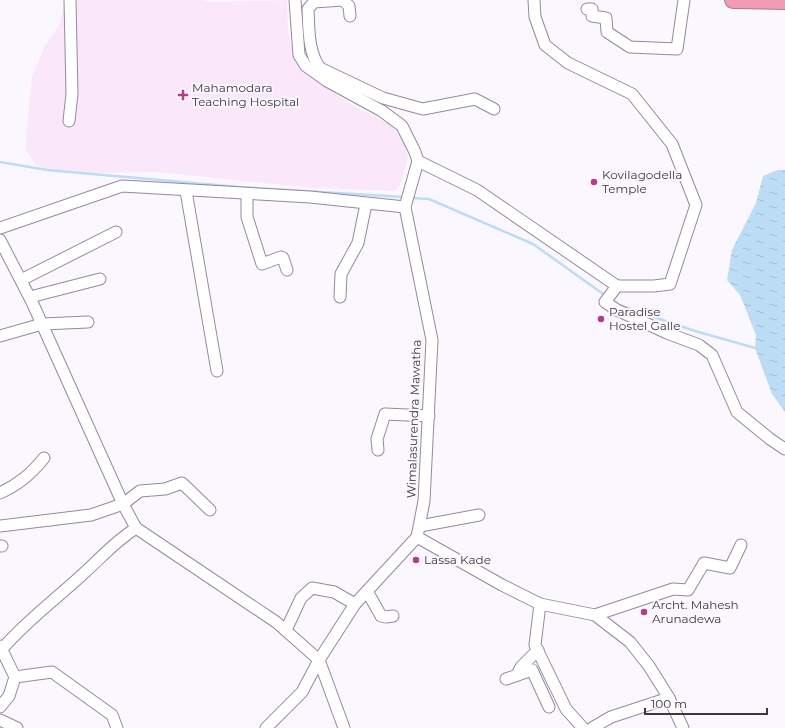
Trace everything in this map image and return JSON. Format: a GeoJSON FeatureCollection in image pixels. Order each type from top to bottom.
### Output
{"type":"FeatureCollection","features":[{"type":"Feature","properties":{"kind":"highway"},"geometry":{"type":"LineString","coordinates":[[733,0],[785,1]]}},
{"type":"Feature","properties":{"kind":"street"},"geometry":{"type":"LineString","coordinates":[[70,0],[72,94],[70,121]]}},
{"type":"Feature","properties":{"kind":"street"},"geometry":{"type":"LineString","coordinates":[[295,0],[299,55],[306,66],[327,81],[382,111],[402,126],[418,161],[477,190],[617,286],[654,286],[670,284],[696,205],[672,144],[632,94],[568,63],[545,45],[535,17],[534,0]]}},
{"type":"Feature","properties":{"kind":"street"},"geometry":{"type":"LineString","coordinates":[[350,16],[349,6],[343,0],[314,2],[308,9],[310,43],[314,60],[320,68],[383,98],[423,109],[476,99],[494,109]]}},
{"type":"Feature","properties":{"kind":"street"},"geometry":{"type":"LineString","coordinates":[[587,9],[592,9],[592,16],[606,18],[607,32],[630,47],[677,49],[684,0]]}},
{"type":"Feature","properties":{"kind":"street"},"geometry":{"type":"LineString","coordinates":[[298,42],[310,43]]}},
{"type":"Feature","properties":{"kind":"street","name":"Wimalasurendra Mawatha"},"geometry":{"type":"LineString","coordinates":[[266,728],[302,692],[319,660],[356,604],[417,537],[420,526],[424,501],[432,340],[406,205],[418,161]]}},
{"type":"Feature","properties":{"kind":"street"},"geometry":{"type":"LineString","coordinates":[[0,228],[122,186],[247,195],[310,197],[366,204],[406,205]]}},
{"type":"Feature","properties":{"kind":"street"},"geometry":{"type":"LineString","coordinates":[[186,191],[217,371]]}},
{"type":"Feature","properties":{"kind":"street"},"geometry":{"type":"LineString","coordinates":[[247,195],[247,217],[262,264],[281,257],[283,258],[287,270]]}},
{"type":"Feature","properties":{"kind":"street"},"geometry":{"type":"LineString","coordinates":[[340,297],[341,274],[358,243],[366,204]]}},
{"type":"Feature","properties":{"kind":"street"},"geometry":{"type":"LineString","coordinates":[[21,280],[116,232]]}},
{"type":"Feature","properties":{"kind":"street"},"geometry":{"type":"LineString","coordinates":[[0,240],[30,297],[123,504],[136,528],[286,630],[319,660],[344,728]]}},
{"type":"Feature","properties":{"kind":"street"},"geometry":{"type":"LineString","coordinates":[[30,297],[100,279]]}},
{"type":"Feature","properties":{"kind":"street"},"geometry":{"type":"LineString","coordinates":[[617,286],[605,302],[618,310],[667,333],[699,345],[712,355],[737,412],[770,439],[785,449]]}},
{"type":"Feature","properties":{"kind":"street"},"geometry":{"type":"LineString","coordinates":[[0,336],[42,324],[88,322]]}},
{"type":"Feature","properties":{"kind":"street"},"geometry":{"type":"LineString","coordinates":[[378,450],[377,440],[385,414],[429,416]]}},
{"type":"Feature","properties":{"kind":"street"},"geometry":{"type":"LineString","coordinates":[[0,493],[13,487],[32,473],[44,458]]}},
{"type":"Feature","properties":{"kind":"street"},"geometry":{"type":"LineString","coordinates":[[0,526],[91,515],[123,504],[140,491],[165,489],[182,483],[210,510]]}},
{"type":"Feature","properties":{"kind":"street"},"geometry":{"type":"LineString","coordinates":[[420,526],[478,515]]}},
{"type":"Feature","properties":{"kind":"street"},"geometry":{"type":"LineString","coordinates":[[0,707],[9,696],[15,677],[1,647],[16,632],[84,574],[117,540],[136,528]]}},
{"type":"Feature","properties":{"kind":"street"},"geometry":{"type":"LineString","coordinates":[[417,537],[502,585],[540,604],[595,615],[630,642],[649,666],[669,698],[683,728]]}},
{"type":"Feature","properties":{"kind":"street"},"geometry":{"type":"LineString","coordinates":[[595,615],[673,590],[688,590],[704,564],[730,568],[741,545]]}},
{"type":"Feature","properties":{"kind":"street"},"geometry":{"type":"LineString","coordinates":[[286,630],[301,598],[312,588],[334,592],[356,604]]}},
{"type":"Feature","properties":{"kind":"street"},"geometry":{"type":"LineString","coordinates":[[367,591],[381,616],[386,618],[393,616]]}},
{"type":"Feature","properties":{"kind":"street"},"geometry":{"type":"LineString","coordinates":[[540,604],[535,645],[566,709],[583,728]]}},
{"type":"Feature","properties":{"kind":"street"},"geometry":{"type":"LineString","coordinates":[[517,675],[521,667],[538,650]]}},
{"type":"Feature","properties":{"kind":"street"},"geometry":{"type":"LineString","coordinates":[[506,679],[532,670],[548,707]]}},
{"type":"Feature","properties":{"kind":"street"},"geometry":{"type":"LineString","coordinates":[[15,677],[52,672],[112,715],[117,728]]}},
{"type":"Feature","properties":{"kind":"street"},"geometry":{"type":"LineString","coordinates":[[592,728],[612,717],[669,698]]}},
{"type":"Feature","properties":{"kind":"street"},"geometry":{"type":"LineString","coordinates":[[0,720],[17,728]]}},
{"type":"Feature","properties":{"kind":"shaded area","name":"Mahamodara Teaching Hospital"},"geometry":{"type":"Polygon","coordinates":[[[66,0],[200,0],[214,2],[287,0],[288,30],[294,57],[303,72],[352,105],[390,124],[404,143],[408,157],[401,183],[396,191],[311,188],[158,172],[75,173],[47,170],[35,164],[25,149],[32,76],[45,46],[59,25],[66,0]]]}},
{"type":"Feature","properties":{"kind":"water"},"geometry":{"type":"Polygon","coordinates":[[[778,170],[785,170],[785,412],[772,394],[755,348],[756,335],[740,295],[727,280],[732,250],[756,203],[763,176],[778,170]]]}},
{"type":"Feature","properties":{"kind":"waterway"},"geometry":{"type":"LineString","coordinates":[[0,162],[47,170],[239,187],[404,197]]}},
{"type":"Feature","properties":{"kind":"waterway"},"geometry":{"type":"LineString","coordinates":[[411,198],[429,199],[533,244],[606,296]]}},
{"type":"Feature","properties":{"kind":"waterway"},"geometry":{"type":"LineString","coordinates":[[616,304],[695,331],[755,348]]}},
{"type":"Feature","properties":{"kind":"place","name":"Mahamodara Teaching Hospital"},"geometry":{"type":"Point","coordinates":[183,95]}},
{"type":"Feature","properties":{"kind":"place","name":"Kovilagodella Temple"},"geometry":{"type":"Point","coordinates":[594,182]}},
{"type":"Feature","properties":{"kind":"place","name":"Paradise Hostel Galle"},"geometry":{"type":"Point","coordinates":[601,319]}},
{"type":"Feature","properties":{"kind":"place","name":"Lassa Kade"},"geometry":{"type":"Point","coordinates":[416,560]}},
{"type":"Feature","properties":{"kind":"place","name":"Archt. Mahesh Arunadewa"},"geometry":{"type":"Point","coordinates":[644,612]}}]}
